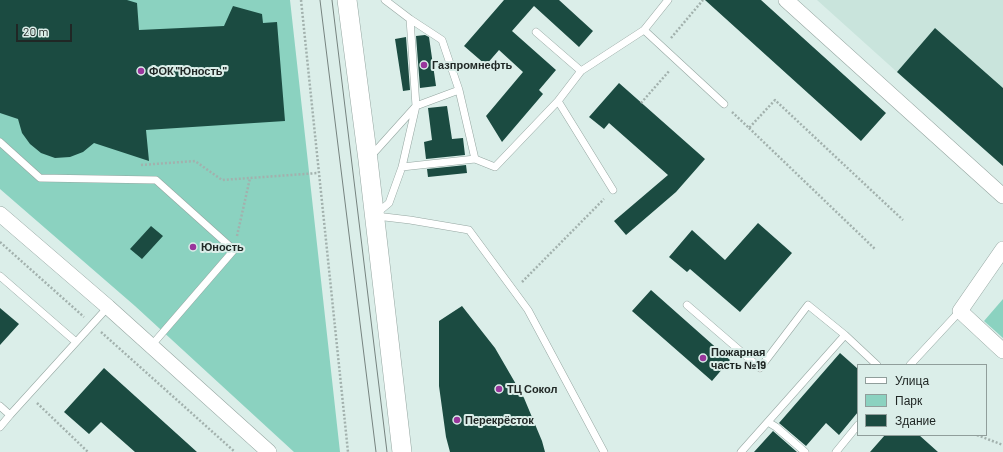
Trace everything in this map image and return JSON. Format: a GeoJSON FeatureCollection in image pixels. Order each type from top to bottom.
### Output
{"type":"FeatureCollection","features":[{"type":"Feature","properties":{"kind":"street"},"geometry":{"type":"LineString","coordinates":[[346,0],[368,160],[402,452]]}},
{"type":"Feature","properties":{"kind":"street"},"geometry":{"type":"LineString","coordinates":[[786,0],[1003,196]]}},
{"type":"Feature","properties":{"kind":"street"},"geometry":{"type":"LineString","coordinates":[[0,214],[108,307],[269,452]]}},
{"type":"Feature","properties":{"kind":"street"},"geometry":{"type":"LineString","coordinates":[[1003,248],[960,311],[1003,351]]}},
{"type":"Feature","properties":{"kind":"lane"},"geometry":{"type":"LineString","coordinates":[[385,0],[442,40],[459,90],[475,159]]}},
{"type":"Feature","properties":{"kind":"lane"},"geometry":{"type":"LineString","coordinates":[[402,167],[475,159],[495,167],[558,101],[581,71],[644,30],[668,0]]}},
{"type":"Feature","properties":{"kind":"lane"},"geometry":{"type":"LineString","coordinates":[[374,216],[389,203],[402,167],[416,106],[410,19]]}},
{"type":"Feature","properties":{"kind":"lane"},"geometry":{"type":"LineString","coordinates":[[644,30],[724,104]]}},
{"type":"Feature","properties":{"kind":"lane"},"geometry":{"type":"LineString","coordinates":[[536,32],[581,71]]}},
{"type":"Feature","properties":{"kind":"lane"},"geometry":{"type":"LineString","coordinates":[[368,160],[416,106],[459,90]]}},
{"type":"Feature","properties":{"kind":"lane"},"geometry":{"type":"LineString","coordinates":[[558,101],[613,190]]}},
{"type":"Feature","properties":{"kind":"lane"},"geometry":{"type":"LineString","coordinates":[[0,142],[40,178],[156,180],[234,250],[151,346]]}},
{"type":"Feature","properties":{"kind":"lane"},"geometry":{"type":"LineString","coordinates":[[374,216],[410,220],[469,230],[528,310],[604,452]]}},
{"type":"Feature","properties":{"kind":"lane"},"geometry":{"type":"LineString","coordinates":[[0,276],[76,342]]}},
{"type":"Feature","properties":{"kind":"lane"},"geometry":{"type":"LineString","coordinates":[[687,305],[760,368],[808,305],[845,335],[876,364]]}},
{"type":"Feature","properties":{"kind":"lane"},"geometry":{"type":"LineString","coordinates":[[0,427],[108,307]]}},
{"type":"Feature","properties":{"kind":"lane"},"geometry":{"type":"LineString","coordinates":[[911,364],[960,311]]}},
{"type":"Feature","properties":{"kind":"lane"},"geometry":{"type":"LineString","coordinates":[[741,452],[845,335]]}},
{"type":"Feature","properties":{"kind":"lane"},"geometry":{"type":"LineString","coordinates":[[0,406],[10,415]]}},
{"type":"Feature","properties":{"kind":"lane"},"geometry":{"type":"LineString","coordinates":[[768,422],[805,452]]}},
{"type":"Feature","properties":{"kind":"lane"},"geometry":{"type":"LineString","coordinates":[[836,452],[857,426]]}},
{"type":"Feature","properties":{"kind":"path"},"geometry":{"type":"LineString","coordinates":[[300,0],[348,452]]}},
{"type":"Feature","properties":{"kind":"path"},"geometry":{"type":"LineString","coordinates":[[663,48],[703,0]]}},
{"type":"Feature","properties":{"kind":"path"},"geometry":{"type":"LineString","coordinates":[[641,103],[678,61]]}},
{"type":"Feature","properties":{"kind":"path"},"geometry":{"type":"LineString","coordinates":[[749,128],[774,100],[903,220]]}},
{"type":"Feature","properties":{"kind":"path"},"geometry":{"type":"LineString","coordinates":[[724,104],[875,249]]}},
{"type":"Feature","properties":{"kind":"path"},"geometry":{"type":"LineString","coordinates":[[234,250],[250,178],[318,173]]}},
{"type":"Feature","properties":{"kind":"path"},"geometry":{"type":"LineString","coordinates":[[514,291],[613,190]]}},
{"type":"Feature","properties":{"kind":"path"},"geometry":{"type":"LineString","coordinates":[[0,242],[234,452]]}},
{"type":"Feature","properties":{"kind":"path"},"geometry":{"type":"LineString","coordinates":[[28,395],[88,452]]}},
{"type":"Feature","properties":{"kind":"path"},"geometry":{"type":"LineString","coordinates":[[980,436],[1003,444]]}},
{"type":"Feature","properties":{"kind":"shaded area"},"geometry":{"type":"Polygon","coordinates":[[[817,0],[1003,0],[1003,166],[897,72],[817,0]]]}},
{"type":"Feature","properties":{"kind":"green space","name":"Юность"},"geometry":{"type":"Polygon","coordinates":[[[0,0],[290,0],[340,452],[294,452],[135,306],[0,189],[0,0]]]}},
{"type":"Feature","properties":{"kind":"green space"},"geometry":{"type":"Polygon","coordinates":[[[1003,299],[1003,338],[984,321],[1003,299]]]}},
{"type":"Feature","properties":{"kind":"building","name":"ФОК \"Юность\""},"geometry":{"type":"Polygon","coordinates":[[[0,0],[127,0],[137,3],[139,30],[224,26],[233,6],[262,14],[263,23],[277,22],[285,121],[146,130],[149,161],[94,143],[83,152],[70,157],[55,158],[41,153],[30,144],[22,133],[18,119],[0,113],[0,0]]]}},
{"type":"Feature","properties":{"kind":"building"},"geometry":{"type":"Polygon","coordinates":[[[504,0],[559,0],[593,31],[579,47],[534,6],[512,31],[556,70],[539,90],[543,94],[502,142],[486,116],[523,72],[499,50],[486,65],[464,46],[504,0]]]}},
{"type":"Feature","properties":{"kind":"building"},"geometry":{"type":"Polygon","coordinates":[[[705,0],[761,0],[886,113],[861,141],[705,0]]]}},
{"type":"Feature","properties":{"kind":"building"},"geometry":{"type":"Polygon","coordinates":[[[935,28],[1003,88],[1003,166],[897,72],[935,28]]]}},
{"type":"Feature","properties":{"kind":"building"},"geometry":{"type":"Polygon","coordinates":[[[425,35],[429,37],[436,86],[420,88],[416,36],[425,35]]]}},
{"type":"Feature","properties":{"kind":"building"},"geometry":{"type":"Polygon","coordinates":[[[406,37],[410,90],[403,91],[395,39],[406,37]]]}},
{"type":"Feature","properties":{"kind":"building"},"geometry":{"type":"Polygon","coordinates":[[[619,83],[705,159],[676,192],[626,235],[614,221],[668,175],[609,123],[604,129],[589,117],[619,83]]]}},
{"type":"Feature","properties":{"kind":"building"},"geometry":{"type":"Polygon","coordinates":[[[447,106],[452,139],[463,138],[465,155],[426,159],[424,142],[432,140],[428,108],[447,106]]]}},
{"type":"Feature","properties":{"kind":"building"},"geometry":{"type":"Polygon","coordinates":[[[466,165],[467,173],[428,177],[427,169],[466,165]]]}},
{"type":"Feature","properties":{"kind":"building"},"geometry":{"type":"Polygon","coordinates":[[[758,223],[792,253],[740,312],[690,269],[687,272],[669,257],[692,230],[725,260],[758,223]]]}},
{"type":"Feature","properties":{"kind":"building"},"geometry":{"type":"Polygon","coordinates":[[[151,226],[163,236],[142,259],[130,249],[151,226]]]}},
{"type":"Feature","properties":{"kind":"building"},"geometry":{"type":"Polygon","coordinates":[[[651,290],[730,360],[712,381],[632,311],[651,290]]]}},
{"type":"Feature","properties":{"kind":"building"},"geometry":{"type":"Polygon","coordinates":[[[462,306],[495,348],[524,398],[545,452],[450,452],[446,437],[439,386],[439,321],[462,306]]]}},
{"type":"Feature","properties":{"kind":"building"},"geometry":{"type":"Polygon","coordinates":[[[0,308],[19,324],[0,345],[0,308]]]}},
{"type":"Feature","properties":{"kind":"building"},"geometry":{"type":"Polygon","coordinates":[[[840,353],[857,368],[857,413],[839,435],[826,423],[806,446],[779,423],[840,353]]]}},
{"type":"Feature","properties":{"kind":"building"},"geometry":{"type":"Polygon","coordinates":[[[104,368],[197,452],[135,452],[101,422],[89,434],[64,412],[104,368]]]}},
{"type":"Feature","properties":{"kind":"building"},"geometry":{"type":"Polygon","coordinates":[[[773,431],[797,452],[754,452],[773,431]]]}},
{"type":"Feature","properties":{"kind":"building"},"geometry":{"type":"Polygon","coordinates":[[[884,436],[920,436],[938,452],[870,452],[884,436]]]}},
{"type":"Feature","properties":{"kind":"tram line"},"geometry":{"type":"LineString","coordinates":[[320,0],[376,452]]}},
{"type":"Feature","properties":{"kind":"tram line"},"geometry":{"type":"LineString","coordinates":[[332,0],[387,452]]}},
{"type":"Feature","properties":{"kind":"place","name":"Газпромнефть"},"geometry":{"type":"Point","coordinates":[424,65]}},
{"type":"Feature","properties":{"kind":"place","name":"ФОК \"Юность\""},"geometry":{"type":"Point","coordinates":[141,71]}},
{"type":"Feature","properties":{"kind":"place","name":"Юность"},"geometry":{"type":"Point","coordinates":[193,247]}},
{"type":"Feature","properties":{"kind":"place","name":"Пожарная часть №19"},"geometry":{"type":"Point","coordinates":[703,358]}},
{"type":"Feature","properties":{"kind":"place","name":"ТЦ Сокол"},"geometry":{"type":"Point","coordinates":[499,389]}},
{"type":"Feature","properties":{"kind":"place","name":"Перекрёсток"},"geometry":{"type":"Point","coordinates":[457,420]}}]}
